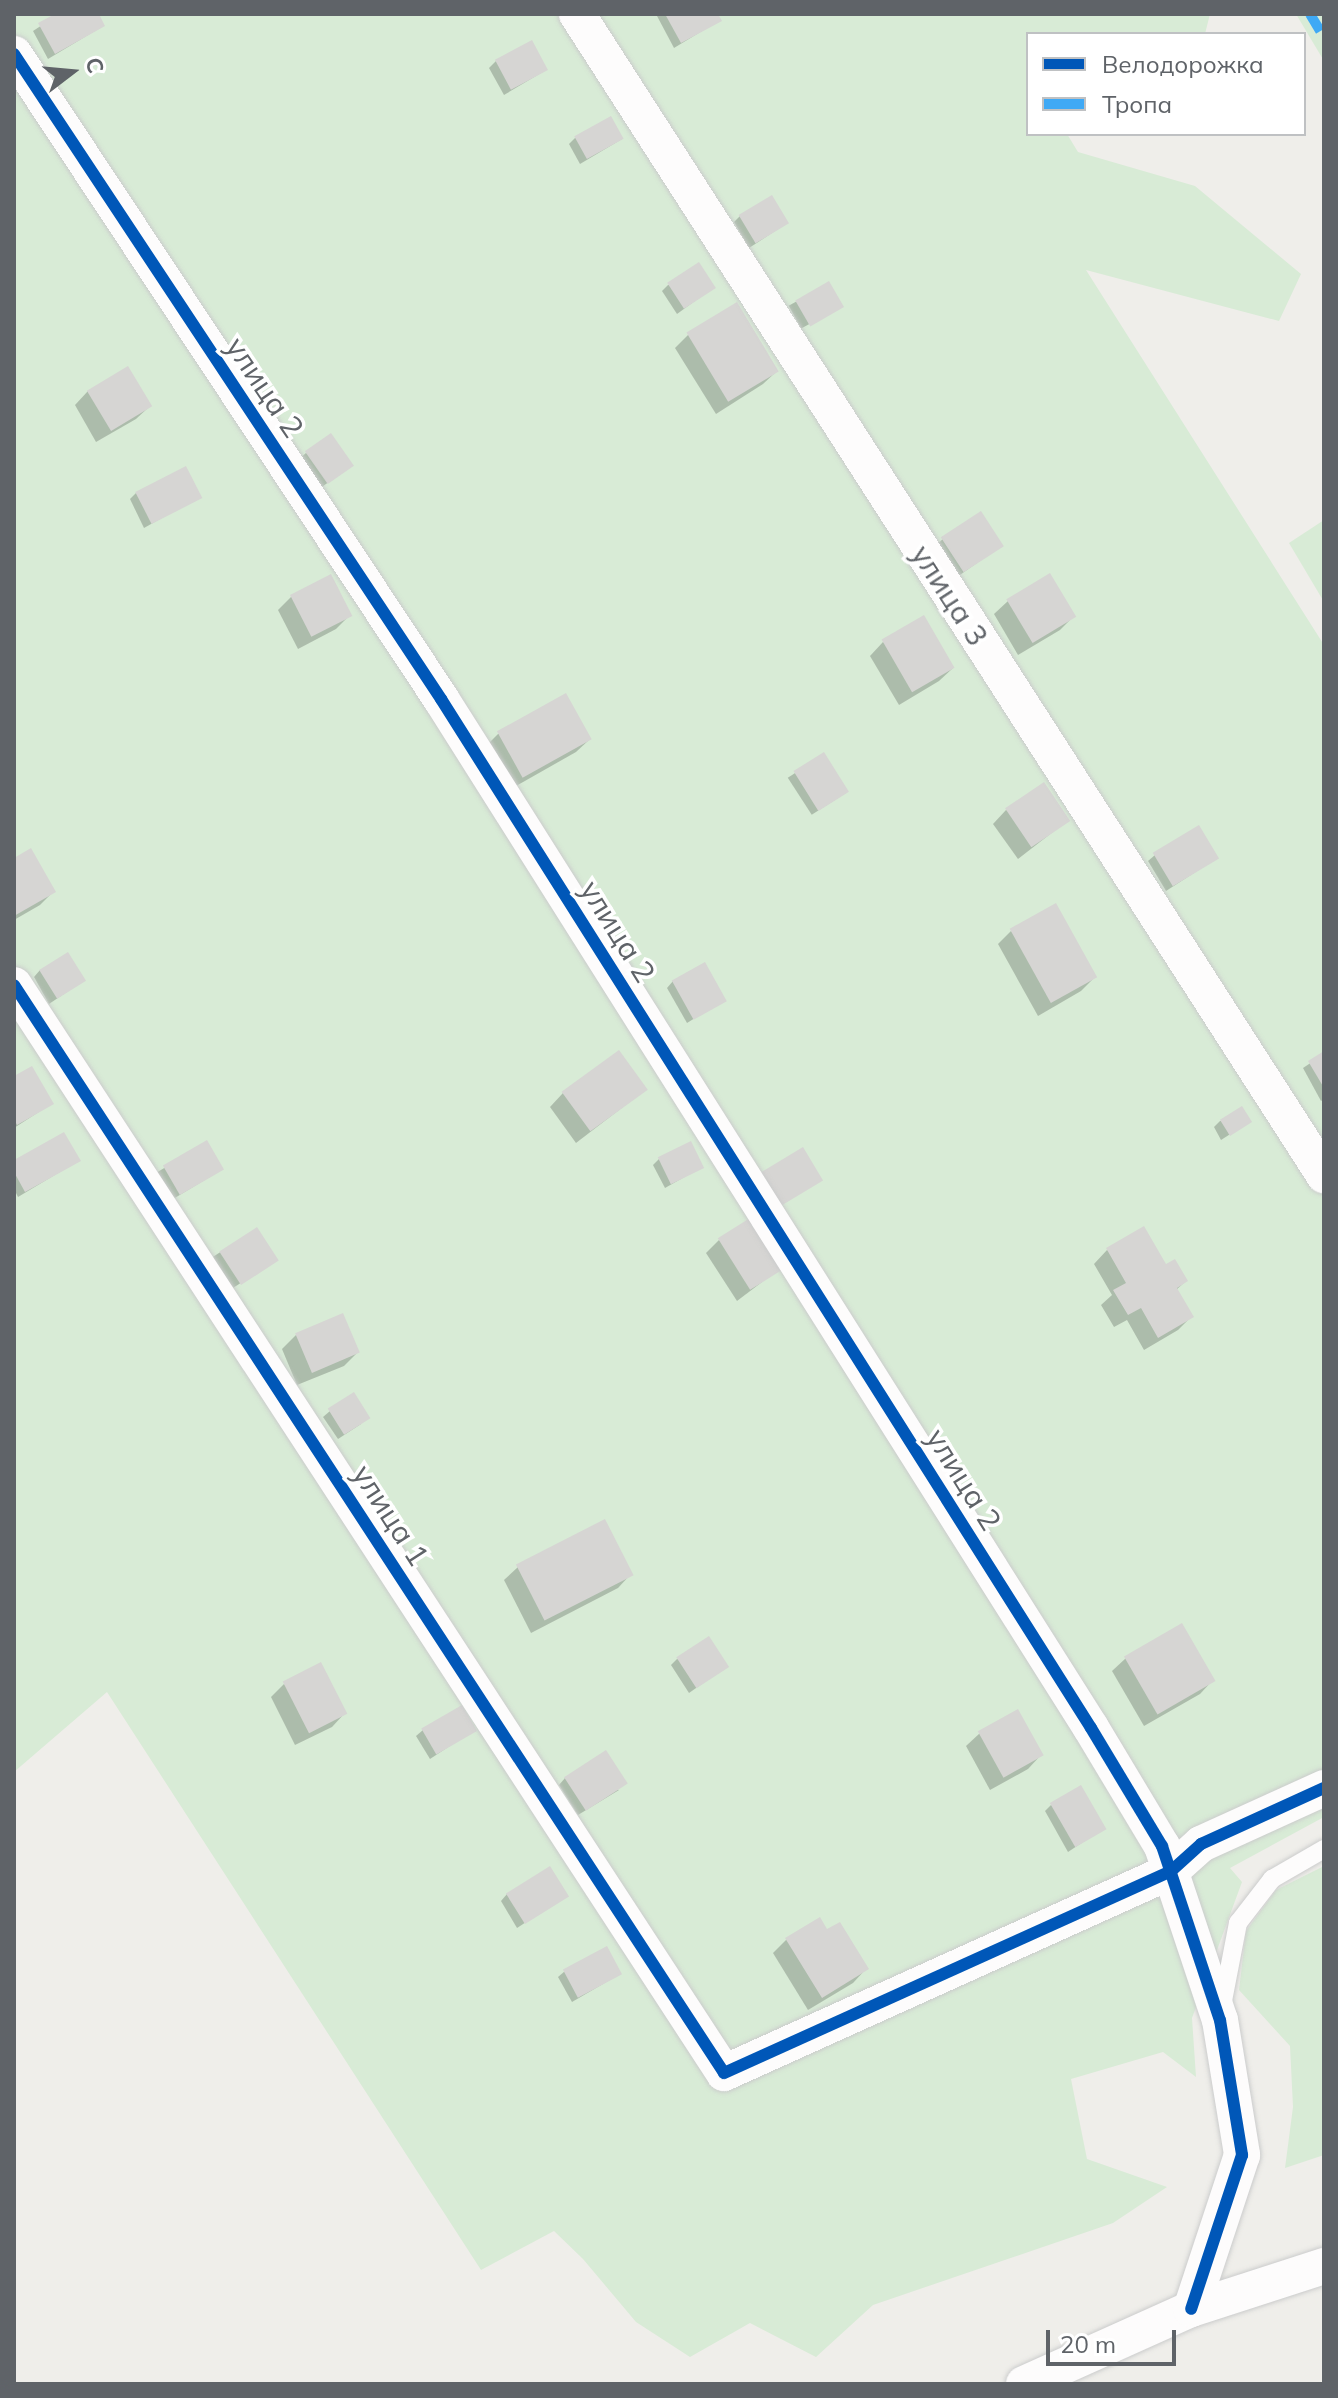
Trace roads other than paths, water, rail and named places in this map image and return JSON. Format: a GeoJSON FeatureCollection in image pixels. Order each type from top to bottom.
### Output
{"type":"FeatureCollection","features":[{"type":"Feature","properties":{"kind":"street","name":"улица 3"},"geometry":{"type":"LineString","coordinates":[[577,14],[1324,1175]]}},
{"type":"Feature","properties":{"kind":"street","name":"улица 2"},"geometry":{"type":"LineString","coordinates":[[14,54],[441,699],[1166,1859],[1220,2020],[1242,2155],[1191,2309]]}},
{"type":"Feature","properties":{"kind":"street","name":"улица 1"},"geometry":{"type":"LineString","coordinates":[[14,985],[724,2073],[1166,1859]]}},
{"type":"Feature","properties":{"kind":"street"},"geometry":{"type":"LineString","coordinates":[[1166,1859],[1324,1788]]}},
{"type":"Feature","properties":{"kind":"street"},"geometry":{"type":"LineString","coordinates":[[1024,2384],[1191,2309],[1324,2266]]}},
{"type":"Feature","properties":{"kind":"lane"},"geometry":{"type":"LineString","coordinates":[[1220,2020],[1238,1923],[1272,1879],[1324,1849]]}}]}
